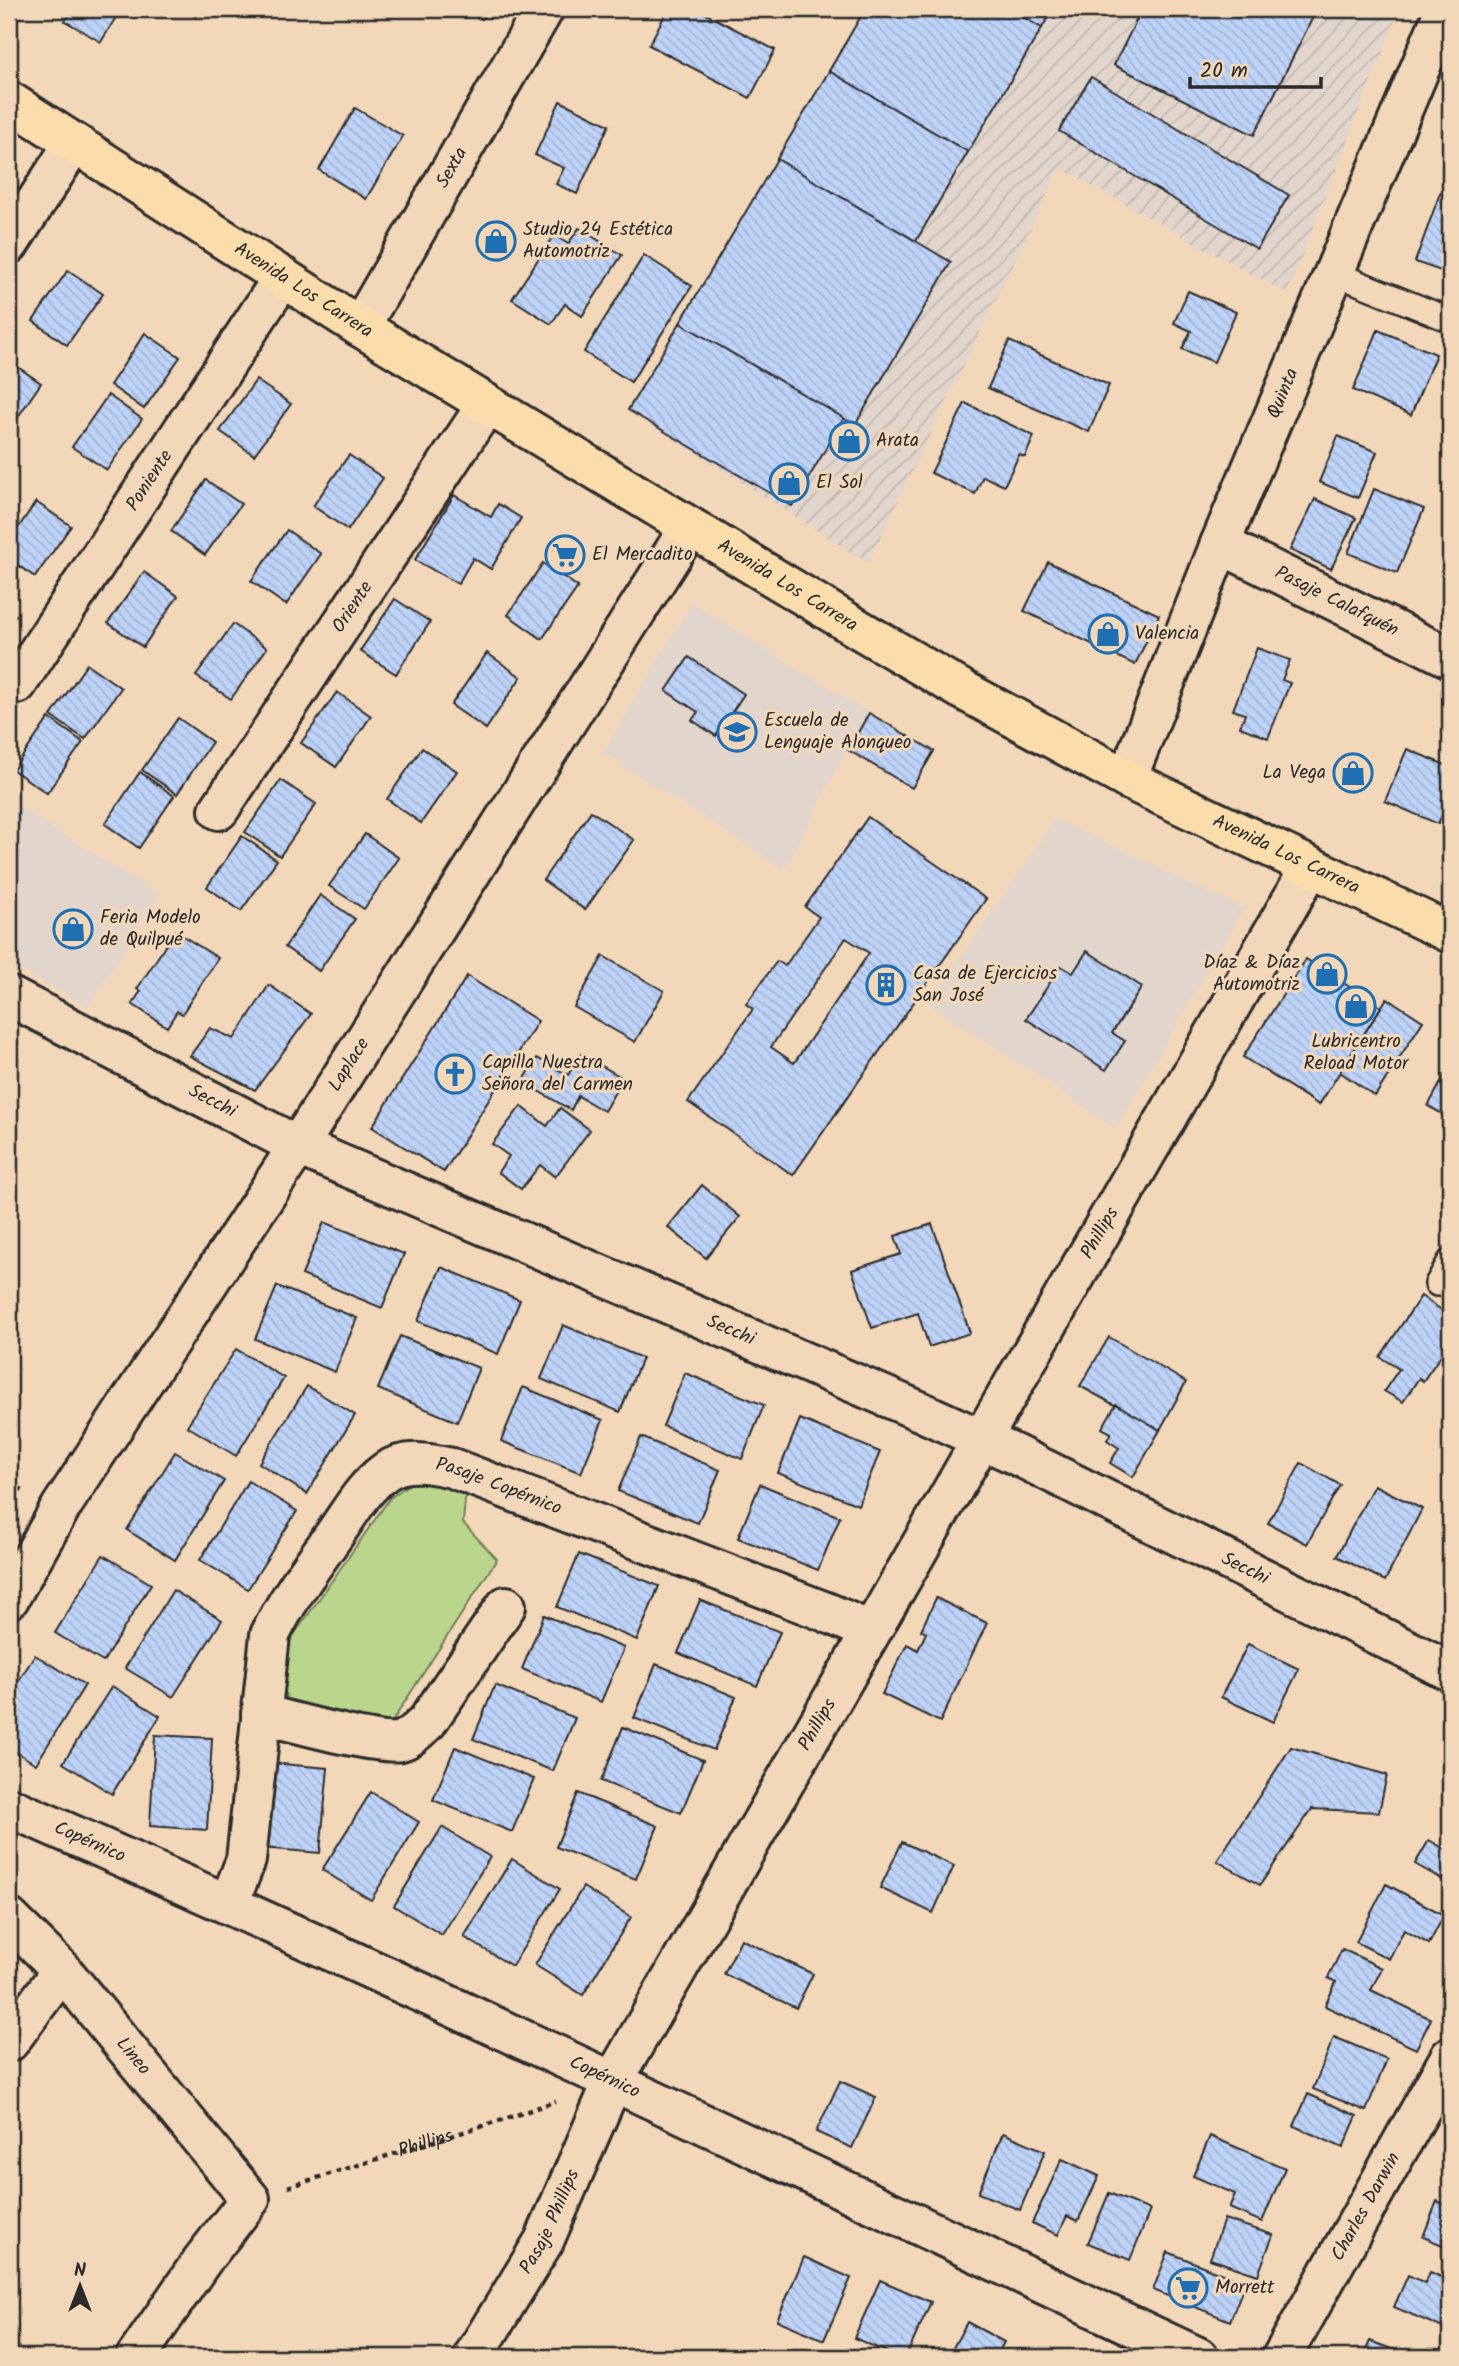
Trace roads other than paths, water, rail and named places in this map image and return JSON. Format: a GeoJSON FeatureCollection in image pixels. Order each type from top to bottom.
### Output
{"type":"FeatureCollection","features":[{"type":"Feature","properties":{"kind":"main road","name":"Avenida Los Carrera"},"geometry":{"type":"LineString","coordinates":[[9,101],[359,327],[689,528],[961,689],[1127,779],[1450,933]]}},
{"type":"Feature","properties":{"kind":"street","name":"Sexta"},"geometry":{"type":"LineString","coordinates":[[359,327],[544,9]]}},
{"type":"Feature","properties":{"kind":"street","name":"Quinta"},"geometry":{"type":"LineString","coordinates":[[1127,779],[1220,544],[1445,9]]}},
{"type":"Feature","properties":{"kind":"street"},"geometry":{"type":"LineString","coordinates":[[9,244],[74,144]]}},
{"type":"Feature","properties":{"kind":"street","name":"Poniente"},"geometry":{"type":"LineString","coordinates":[[17,684],[283,277]]}},
{"type":"Feature","properties":{"kind":"street","name":"Oriente"},"geometry":{"type":"LineString","coordinates":[[219,810],[487,404]]}},
{"type":"Feature","properties":{"kind":"street","name":"Laplace"},"geometry":{"type":"LineString","coordinates":[[9,1600],[61,1507],[299,1146],[689,528]]}},
{"type":"Feature","properties":{"kind":"street","name":"Pasaje Calafquén"},"geometry":{"type":"LineString","coordinates":[[1220,544],[1450,658]]}},
{"type":"Feature","properties":{"kind":"street","name":"Phillips"},"geometry":{"type":"LineString","coordinates":[[613,2081],[1310,868]]}},
{"type":"Feature","properties":{"kind":"street","name":"Secchi"},"geometry":{"type":"LineString","coordinates":[[9,996],[299,1146],[922,1412],[1450,1671]]}},
{"type":"Feature","properties":{"kind":"street","name":"Pasaje Copérnico"},"geometry":{"type":"LineString","coordinates":[[229,1903],[246,1860],[270,1635],[281,1612],[367,1489],[386,1471],[407,1463],[427,1462],[452,1468],[870,1631]]}},
{"type":"Feature","properties":{"kind":"street"},"geometry":{"type":"LineString","coordinates":[[261,1714],[379,1741],[402,1741],[427,1722],[506,1606]]}},
{"type":"Feature","properties":{"kind":"street","name":"Copérnico"},"geometry":{"type":"LineString","coordinates":[[9,1807],[229,1903],[1198,2357]]}},
{"type":"Feature","properties":{"kind":"street","name":"Lineo"},"geometry":{"type":"LineString","coordinates":[[9,1918],[61,1970],[250,2199],[201,2262],[136,2357]]}},
{"type":"Feature","properties":{"kind":"street"},"geometry":{"type":"LineString","coordinates":[[9,2042],[61,1970]]}},
{"type":"Feature","properties":{"kind":"street","name":"Charles Darwin"},"geometry":{"type":"LineString","coordinates":[[1282,2357],[1450,2057]]}},
{"type":"Feature","properties":{"kind":"street","name":"Pasaje Phillips"},"geometry":{"type":"LineString","coordinates":[[473,2357],[544,2241],[613,2081]]}},
{"type":"Feature","properties":{"kind":"lane"},"geometry":{"type":"LineString","coordinates":[[1334,273],[1450,320]]}},
{"type":"Feature","properties":{"kind":"lane"},"geometry":{"type":"LineString","coordinates":[[1437,1284],[1450,1261]]}},
{"type":"Feature","properties":{"kind":"place","name":"Studio 24 Estética Automotriz"},"geometry":{"type":"Point","coordinates":[496,241]}},
{"type":"Feature","properties":{"kind":"place","name":"Arata"},"geometry":{"type":"Point","coordinates":[849,441]}},
{"type":"Feature","properties":{"kind":"place","name":"El Sol"},"geometry":{"type":"Point","coordinates":[789,483]}},
{"type":"Feature","properties":{"kind":"place","name":"El Mercadito"},"geometry":{"type":"Point","coordinates":[565,555]}},
{"type":"Feature","properties":{"kind":"place","name":"Valencia"},"geometry":{"type":"Point","coordinates":[1108,634]}},
{"type":"Feature","properties":{"kind":"place","name":"Escuela de Lenguaje Alonqueo"},"geometry":{"type":"Point","coordinates":[737,732]}},
{"type":"Feature","properties":{"kind":"place","name":"La Vega"},"geometry":{"type":"Point","coordinates":[1353,773]}},
{"type":"Feature","properties":{"kind":"place","name":"Feria Modelo de Quilpué"},"geometry":{"type":"Point","coordinates":[73,929]}},
{"type":"Feature","properties":{"kind":"place","name":"Díaz & Díaz Automotriz"},"geometry":{"type":"Point","coordinates":[1327,974]}},
{"type":"Feature","properties":{"kind":"place","name":"Casa de Ejercicios San José"},"geometry":{"type":"Point","coordinates":[886,985]}},
{"type":"Feature","properties":{"kind":"place","name":"Lubricentro Reload Motor"},"geometry":{"type":"Point","coordinates":[1356,1006]}},
{"type":"Feature","properties":{"kind":"place","name":"Capilla Nuestra Señora del Carmen"},"geometry":{"type":"Point","coordinates":[455,1074]}},
{"type":"Feature","properties":{"kind":"place","name":"Morrett"},"geometry":{"type":"Point","coordinates":[1188,2288]}}]}
